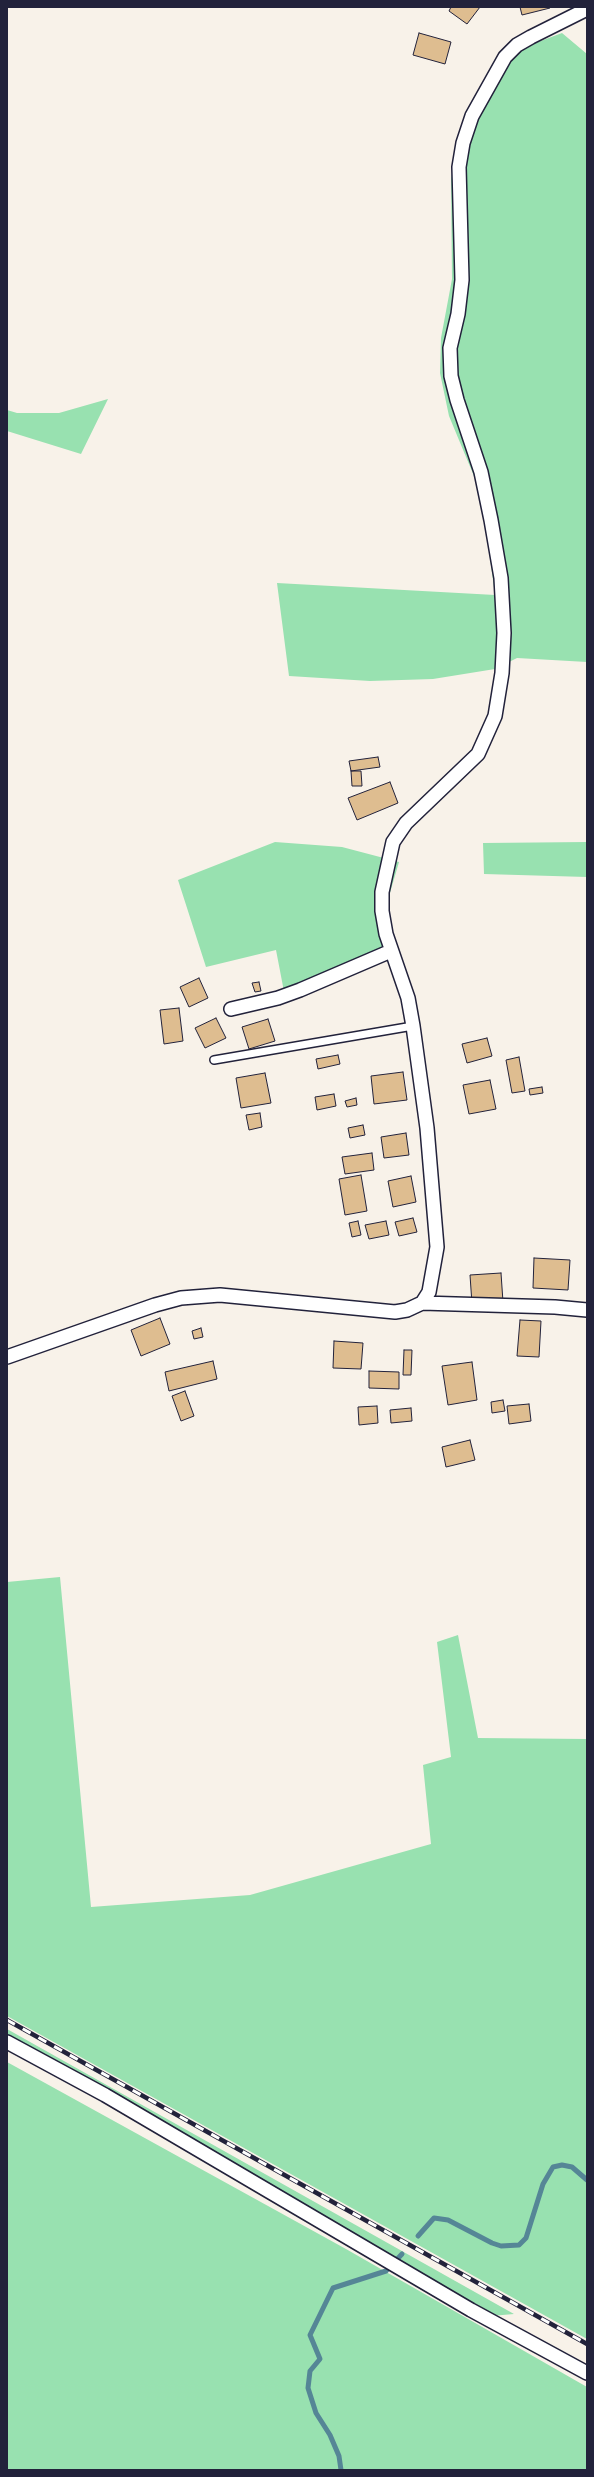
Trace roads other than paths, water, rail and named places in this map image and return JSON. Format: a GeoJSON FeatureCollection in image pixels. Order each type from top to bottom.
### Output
{"type":"FeatureCollection","features":[{"type":"Feature","properties":{"kind":"street"},"geometry":{"type":"LineString","coordinates":[[422,1302],[433,1279],[437,1240],[427,1128],[408,998],[390,951],[382,911],[382,892],[393,842],[406,823],[425,803],[463,770],[478,754],[495,716],[502,673],[504,633],[501,578],[491,520],[481,472],[457,400],[451,376],[450,348],[458,314],[462,280],[459,167],[463,143],[472,116],[505,56],[531,37],[587,9]]}},
{"type":"Feature","properties":{"kind":"street"},"geometry":{"type":"LineString","coordinates":[[231,1009],[278,998],[300,990],[390,951]]}},
{"type":"Feature","properties":{"kind":"street"},"geometry":{"type":"LineString","coordinates":[[7,1357],[155,1304],[200,1295],[377,1312],[408,1310],[422,1302],[555,1307],[587,1310]]}},
{"type":"Feature","properties":{"kind":"street"},"geometry":{"type":"LineString","coordinates":[[7,2042],[105,2095],[400,2268],[587,2373]]}},
{"type":"Feature","properties":{"kind":"lane"},"geometry":{"type":"LineString","coordinates":[[214,1060],[413,1026]]}},
{"type":"Feature","properties":{"kind":"waterway"},"geometry":{"type":"LineString","coordinates":[[418,2236],[434,2218],[448,2220],[492,2243],[501,2246],[519,2245],[526,2238],[543,2184],[553,2167],[562,2165],[572,2167],[587,2180]]}},
{"type":"Feature","properties":{"kind":"waterway"},"geometry":{"type":"LineString","coordinates":[[341,2470],[339,2456],[330,2435],[316,2413],[308,2388],[310,2371],[320,2359],[310,2335],[333,2288],[386,2271],[402,2254]]}},
{"type":"Feature","properties":{"kind":"railway"},"geometry":{"type":"LineString","coordinates":[[7,2020],[587,2344]]}}]}
